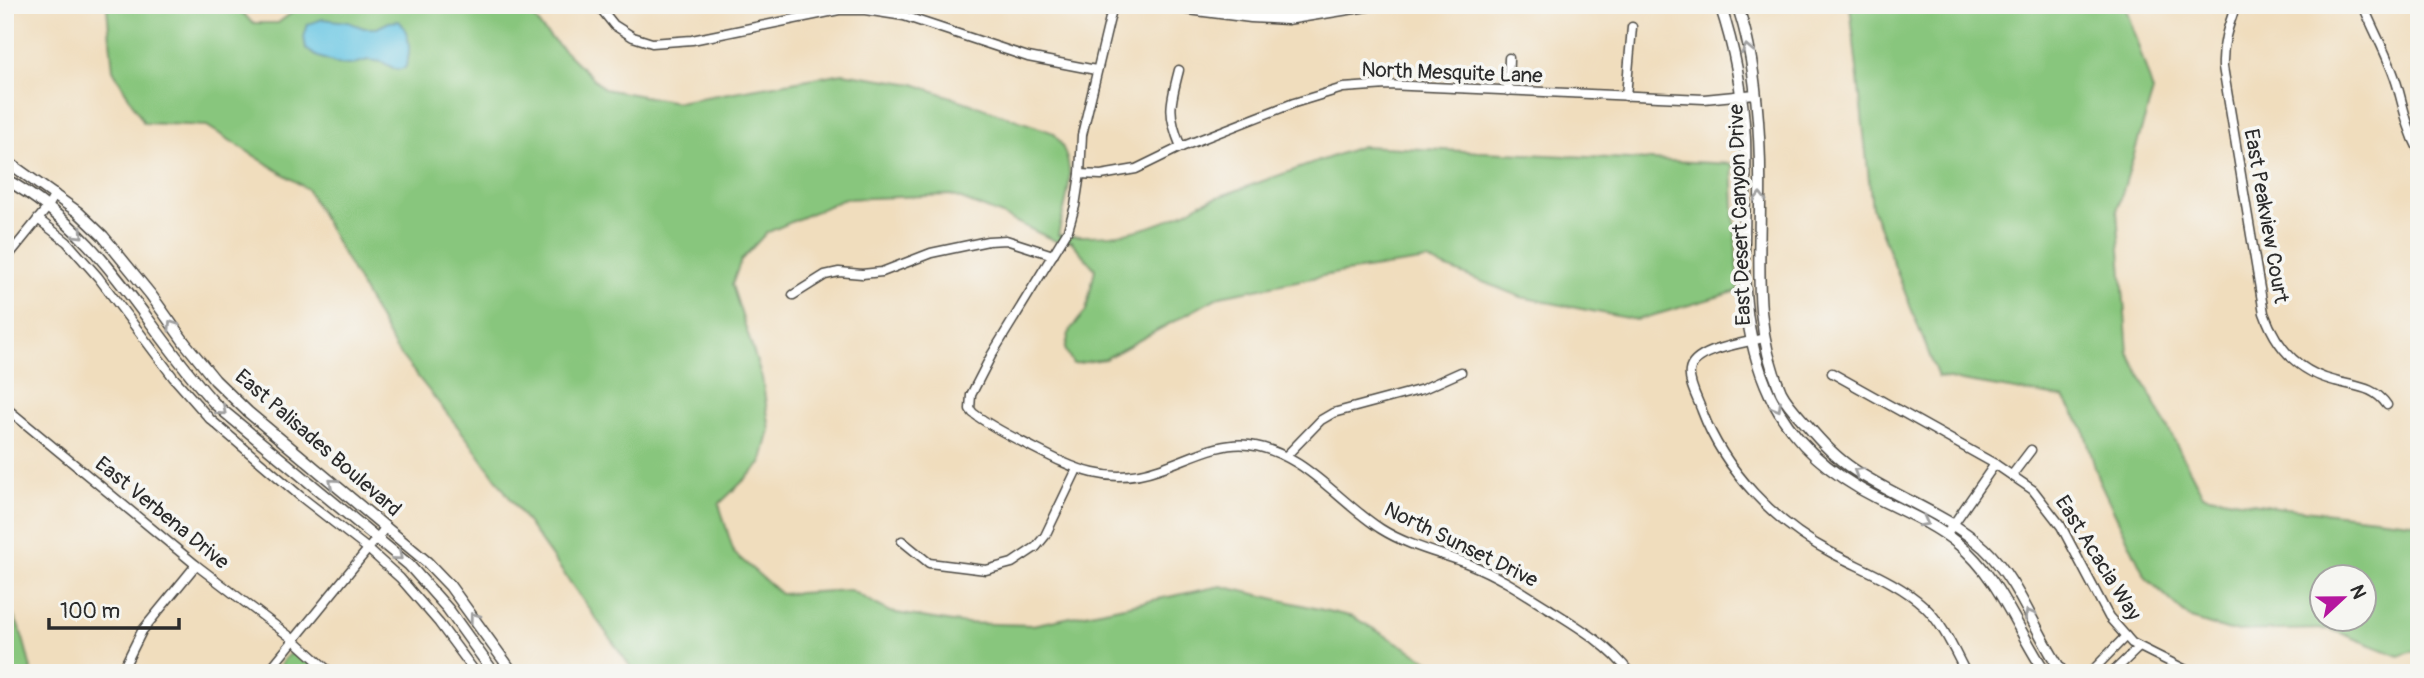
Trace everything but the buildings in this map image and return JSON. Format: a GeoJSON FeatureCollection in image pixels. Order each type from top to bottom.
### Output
{"type":"FeatureCollection","features":[{"type":"Feature","properties":{"kind":"street"},"geometry":{"type":"LineString","coordinates":[[598,5],[614,25],[633,37],[652,43],[692,40],[839,10],[865,10],[904,16],[1028,57],[1096,70]]}},
{"type":"Feature","properties":{"kind":"street"},"geometry":{"type":"LineString","coordinates":[[793,295],[825,275],[839,272],[882,272],[931,253],[988,241],[1006,240],[1053,255],[1068,230],[1075,206],[1082,135],[1113,5]]}},
{"type":"Feature","properties":{"kind":"street"},"geometry":{"type":"LineString","coordinates":[[1158,5],[1287,19],[1373,5]]}},
{"type":"Feature","properties":{"kind":"street","name":"East Desert Canyon Drive"},"geometry":{"type":"LineString","coordinates":[[1720,5],[1742,95],[1745,140],[1745,297],[1751,342],[1772,398],[1795,434],[1826,466],[1851,484],[1947,535],[1967,552],[1990,577],[2046,673]]}},
{"type":"Feature","properties":{"kind":"street","name":"East Desert Canyon Drive"},"geometry":{"type":"LineString","coordinates":[[1737,5],[1755,94],[1758,126],[1760,324],[1782,395],[1825,447],[1852,468],[1937,514],[1987,552],[2001,568],[2063,673]]}},
{"type":"Feature","properties":{"kind":"street","name":"East Peakview Court"},"geometry":{"type":"LineString","coordinates":[[2236,5],[2222,48],[2223,67],[2264,313],[2269,328],[2278,344],[2315,375],[2370,388],[2381,395],[2388,405]]}},
{"type":"Feature","properties":{"kind":"street"},"geometry":{"type":"LineString","coordinates":[[2363,5],[2386,55],[2398,88],[2406,123],[2419,151]]}},
{"type":"Feature","properties":{"kind":"street"},"geometry":{"type":"LineString","coordinates":[[1626,96],[1632,27]]}},
{"type":"Feature","properties":{"kind":"street"},"geometry":{"type":"LineString","coordinates":[[1508,91],[1509,58]]}},
{"type":"Feature","properties":{"kind":"street"},"geometry":{"type":"LineString","coordinates":[[1179,70],[1171,103],[1172,124],[1181,147]]}},
{"type":"Feature","properties":{"kind":"street","name":"North Mesquite Lane"},"geometry":{"type":"LineString","coordinates":[[1080,174],[1101,175],[1136,169],[1181,147],[1294,103],[1343,88],[1387,85],[1704,99],[1755,94]]}},
{"type":"Feature","properties":{"kind":"street","name":"East Palisades Boulevard"},"geometry":{"type":"LineString","coordinates":[[5,160],[78,212],[124,259],[184,344],[248,412],[427,562],[450,586],[513,673]]}},
{"type":"Feature","properties":{"kind":"street","name":"East Palisades Boulevard"},"geometry":{"type":"LineString","coordinates":[[5,179],[48,207],[94,249],[116,274],[192,379],[216,405],[377,538],[428,584],[494,673]]}},
{"type":"Feature","properties":{"kind":"street"},"geometry":{"type":"LineString","coordinates":[[5,260],[48,207],[55,194]]}},
{"type":"Feature","properties":{"kind":"street"},"geometry":{"type":"LineString","coordinates":[[38,219],[67,242],[98,277],[173,377],[210,419],[400,578],[439,623],[476,673]]}},
{"type":"Feature","properties":{"kind":"street","name":"North Sunset Drive"},"geometry":{"type":"LineString","coordinates":[[1053,255],[992,354],[971,395],[970,409],[979,418],[1077,469],[1100,475],[1136,476],[1225,445],[1249,445],[1287,455],[1380,528],[1405,542],[1471,565],[1521,591],[1598,639],[1618,657],[1630,673]]}},
{"type":"Feature","properties":{"kind":"street"},"geometry":{"type":"LineString","coordinates":[[1764,338],[1701,355],[1690,369],[1691,381],[1706,422],[1722,450],[1764,502],[1799,533],[1829,552],[1897,586],[1925,607],[1941,627],[1966,673]]}},
{"type":"Feature","properties":{"kind":"street"},"geometry":{"type":"LineString","coordinates":[[1287,455],[1321,420],[1333,413],[1423,390],[1461,372]]}},
{"type":"Feature","properties":{"kind":"street","name":"East Acacia Way"},"geometry":{"type":"LineString","coordinates":[[1832,373],[1995,464],[2034,490],[2061,526],[2109,617],[2139,647],[2192,673]]}},
{"type":"Feature","properties":{"kind":"street","name":"East Verbena Drive"},"geometry":{"type":"LineString","coordinates":[[5,407],[196,565],[293,639],[331,673]]}},
{"type":"Feature","properties":{"kind":"street"},"geometry":{"type":"LineString","coordinates":[[2012,475],[2031,450]]}},
{"type":"Feature","properties":{"kind":"street"},"geometry":{"type":"LineString","coordinates":[[1947,535],[1995,464]]}},
{"type":"Feature","properties":{"kind":"street"},"geometry":{"type":"LineString","coordinates":[[902,541],[929,563],[986,570],[1012,563],[1036,547],[1045,536],[1077,469]]}},
{"type":"Feature","properties":{"kind":"street"},"geometry":{"type":"LineString","coordinates":[[267,673],[386,527]]}},
{"type":"Feature","properties":{"kind":"street"},"geometry":{"type":"LineString","coordinates":[[121,673],[142,631],[196,565]]}},
{"type":"Feature","properties":{"kind":"street"},"geometry":{"type":"LineString","coordinates":[[2090,673],[2126,636]]}},
{"type":"Feature","properties":{"kind":"street"},"geometry":{"type":"LineString","coordinates":[[2112,673],[2139,647]]}},
{"type":"Feature","properties":{"kind":"green space"},"geometry":{"type":"Polygon","coordinates":[[[110,5],[236,5],[252,23],[278,23],[302,5],[526,5],[543,30],[604,89],[677,102],[843,73],[914,84],[1054,133],[1062,146],[1069,171],[1058,235],[1097,236],[1149,227],[1201,203],[1362,146],[1732,164],[1738,291],[1637,320],[1521,297],[1427,260],[1338,273],[1220,296],[1105,359],[1073,364],[1065,349],[1070,330],[1086,311],[1095,269],[1071,241],[1055,241],[1002,215],[951,195],[844,199],[766,233],[741,260],[732,285],[762,378],[770,430],[761,464],[719,504],[734,553],[781,594],[850,590],[890,612],[959,623],[1032,625],[1221,586],[1353,617],[1450,673],[635,673],[469,441],[395,348],[307,189],[207,126],[144,123],[113,70],[107,8],[110,5]]]}},
{"type":"Feature","properties":{"kind":"green space"},"geometry":{"type":"Polygon","coordinates":[[[1850,5],[2125,5],[2153,91],[2117,211],[2128,352],[2203,495],[2277,507],[2419,523],[2419,649],[2399,656],[2338,632],[2378,632],[2378,562],[2308,562],[2308,629],[2230,631],[2191,619],[2146,578],[2098,478],[2084,430],[2064,398],[1938,377],[1872,208],[1850,5]]]}},
{"type":"Feature","properties":{"kind":"green space"},"geometry":{"type":"Polygon","coordinates":[[[5,605],[19,628],[32,673],[5,673],[5,605]]]}},
{"type":"Feature","properties":{"kind":"green space"},"geometry":{"type":"Polygon","coordinates":[[[291,653],[301,654],[320,673],[275,673],[291,653]]]}},
{"type":"Feature","properties":{"kind":"water"},"geometry":{"type":"Polygon","coordinates":[[[323,19],[348,22],[364,28],[377,28],[399,21],[406,31],[409,43],[405,68],[397,70],[382,62],[368,60],[350,65],[338,64],[316,56],[306,49],[304,37],[308,24],[323,19]]]}}]}
